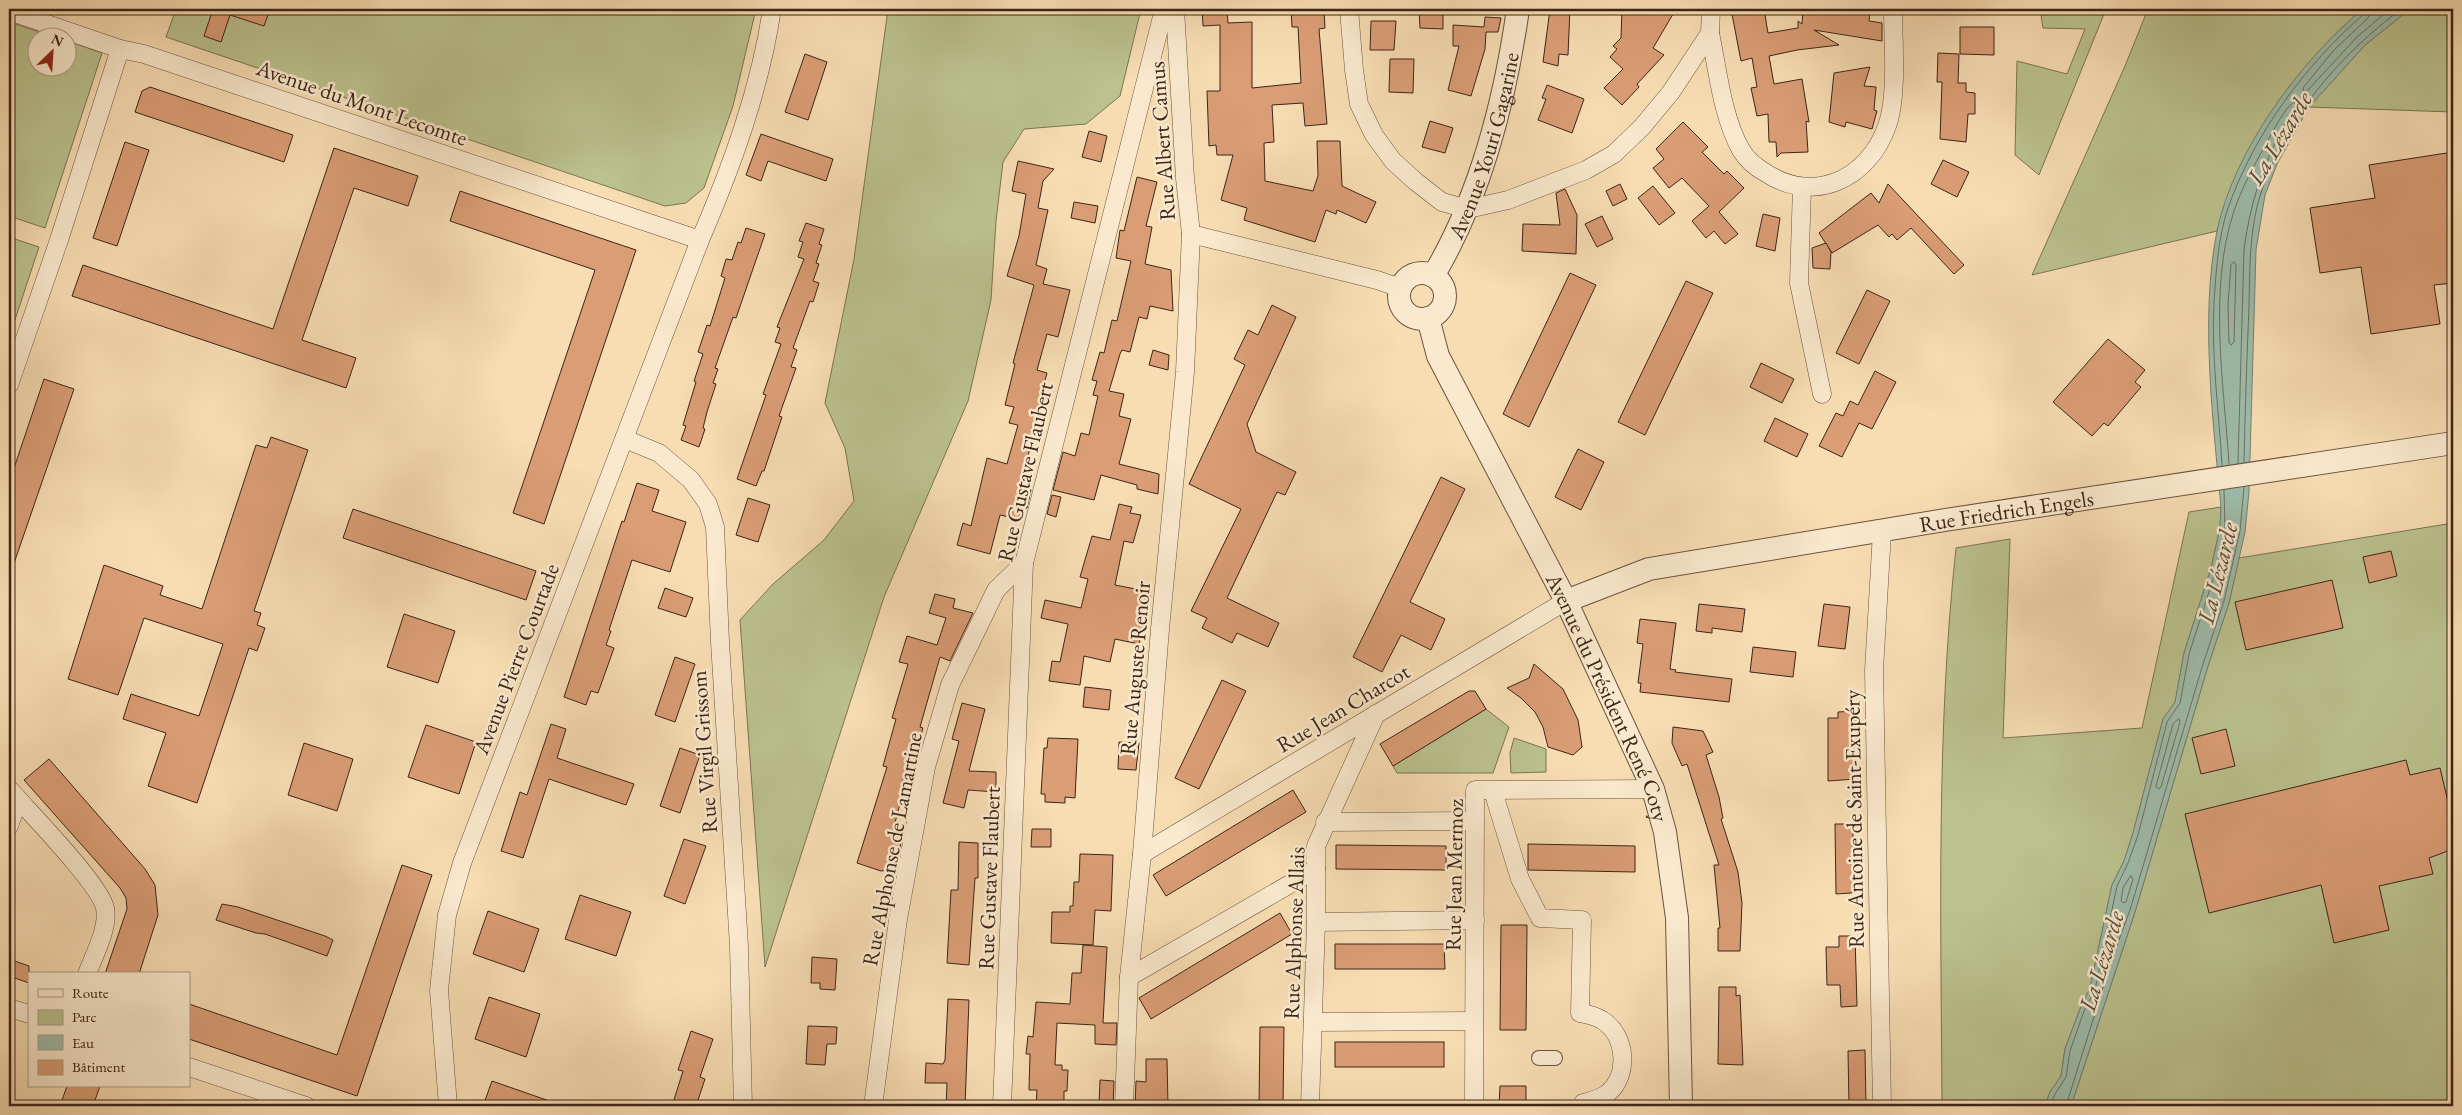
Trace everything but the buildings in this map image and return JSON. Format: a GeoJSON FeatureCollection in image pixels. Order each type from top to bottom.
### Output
{"type":"FeatureCollection","features":[{"type":"Feature","properties":{"kind":"street","name":"Avenue Pierre Courtade"},"geometry":{"type":"LineString","coordinates":[[448,1106],[439,990],[447,915],[466,854],[700,240],[725,182],[749,110],[772,9]]}},
{"type":"Feature","properties":{"kind":"street","name":"Rue Gustave Flaubert"},"geometry":{"type":"LineString","coordinates":[[1002,1106],[1024,563],[1164,9]]}},
{"type":"Feature","properties":{"kind":"street","name":"Rue Albert Camus"},"geometry":{"type":"LineString","coordinates":[[1175,9],[1185,178],[1191,234],[1377,280],[1400,288]]}},
{"type":"Feature","properties":{"kind":"street"},"geometry":{"type":"LineString","coordinates":[[1349,9],[1359,104],[1374,135],[1393,161],[1429,192],[1442,202],[1468,209],[1508,200],[1586,170],[1614,154],[1642,127],[1670,92],[1710,33]]}},
{"type":"Feature","properties":{"kind":"street","name":"Avenue Youri Gagarine"},"geometry":{"type":"LineString","coordinates":[[1433,276],[1468,209],[1496,118],[1513,47],[1518,9]]}},
{"type":"Feature","properties":{"kind":"street"},"geometry":{"type":"LineString","coordinates":[[1711,9],[1710,33],[1731,129],[1742,152],[1757,168],[1778,181],[1802,187],[1827,186],[1847,178],[1864,165],[1878,147],[1888,126],[1892,107],[1893,9]]}},
{"type":"Feature","properties":{"kind":"street","name":"Avenue du Mont Lecomte"},"geometry":{"type":"LineString","coordinates":[[9,11],[120,49],[144,54],[700,240]]}},
{"type":"Feature","properties":{"kind":"street"},"geometry":{"type":"LineString","coordinates":[[9,385],[59,240],[120,49]]}},
{"type":"Feature","properties":{"kind":"street"},"geometry":{"type":"LineString","coordinates":[[1802,187],[1799,282],[1822,394]]}},
{"type":"Feature","properties":{"kind":"street","name":"Rue Auguste Renoir"},"geometry":{"type":"LineString","coordinates":[[1124,1106],[1130,977],[1160,629],[1185,372],[1191,234]]}},
{"type":"Feature","properties":{"kind":"street"},"geometry":{"type":"LineString","coordinates":[[1420,273],[1433,276],[1442,286],[1445,299],[1439,311],[1428,318],[1416,318],[1405,312],[1399,301],[1400,288],[1414,274],[1420,273]]}},
{"type":"Feature","properties":{"kind":"street","name":"Avenue du Président René Coty"},"geometry":{"type":"LineString","coordinates":[[1428,318],[1438,356],[1566,601],[1653,789],[1666,832],[1678,918],[1681,1106]]}},
{"type":"Feature","properties":{"kind":"street","name":"Rue Virgil Grissom"},"geometry":{"type":"LineString","coordinates":[[625,439],[659,453],[691,480],[708,504],[715,527],[720,642],[739,946],[743,1106]]}},
{"type":"Feature","properties":{"kind":"street","name":"Rue Friedrich Engels"},"geometry":{"type":"LineString","coordinates":[[1566,601],[1649,569],[2200,480],[2453,443]]}},
{"type":"Feature","properties":{"kind":"street","name":"Rue Antoine de Saint-Exupéry"},"geometry":{"type":"LineString","coordinates":[[1882,532],[1874,670],[1882,1106]]}},
{"type":"Feature","properties":{"kind":"street","name":"Rue Alphonse de Lamartine"},"geometry":{"type":"LineString","coordinates":[[872,1106],[898,919],[926,767],[950,685],[996,590],[1024,563]]}},
{"type":"Feature","properties":{"kind":"street","name":"Rue Jean Charcot"},"geometry":{"type":"LineString","coordinates":[[1142,854],[1566,601]]}},
{"type":"Feature","properties":{"kind":"street","name":"Rue Alphonse Allais"},"geometry":{"type":"LineString","coordinates":[[1310,1106],[1316,922],[1316,846],[1325,822],[1376,714]]}},
{"type":"Feature","properties":{"kind":"street","name":"Rue Jean Mermoz"},"geometry":{"type":"LineString","coordinates":[[1474,1106],[1475,790],[1653,789]]}},
{"type":"Feature","properties":{"kind":"street"},"geometry":{"type":"LineString","coordinates":[[1493,790],[1520,880],[1540,918],[1582,920],[1580,1013],[1602,1020],[1612,1028],[1622,1052],[1622,1070],[1614,1087],[1597,1099],[1583,1104],[1583,1106]]}},
{"type":"Feature","properties":{"kind":"street"},"geometry":{"type":"LineString","coordinates":[[9,826],[13,794]]}},
{"type":"Feature","properties":{"kind":"street"},"geometry":{"type":"LineString","coordinates":[[13,794],[95,887],[105,907],[105,923],[88,972]]}},
{"type":"Feature","properties":{"kind":"street"},"geometry":{"type":"LineString","coordinates":[[1325,822],[1475,821]]}},
{"type":"Feature","properties":{"kind":"street"},"geometry":{"type":"LineString","coordinates":[[1130,977],[1316,869]]}},
{"type":"Feature","properties":{"kind":"street"},"geometry":{"type":"LineString","coordinates":[[1316,922],[1475,920]]}},
{"type":"Feature","properties":{"kind":"street"},"geometry":{"type":"LineString","coordinates":[[9,1008],[28,1014]]}},
{"type":"Feature","properties":{"kind":"street"},"geometry":{"type":"LineString","coordinates":[[1313,1022],[1474,1021]]}},
{"type":"Feature","properties":{"kind":"street"},"geometry":{"type":"LineString","coordinates":[[1539,1058],[1554,1058]]}},
{"type":"Feature","properties":{"kind":"street"},"geometry":{"type":"LineString","coordinates":[[190,1067],[306,1106]]}},
{"type":"Feature","properties":{"kind":"green space"},"geometry":{"type":"Polygon","coordinates":[[[176,9],[756,9],[733,106],[704,188],[686,203],[665,206],[166,37],[176,9]]]}},
{"type":"Feature","properties":{"kind":"green space"},"geometry":{"type":"Polygon","coordinates":[[[888,9],[1141,9],[1120,96],[1086,124],[1024,129],[1003,162],[996,221],[991,300],[968,401],[884,597],[765,967],[740,620],[773,584],[824,540],[854,501],[845,448],[825,403],[854,259],[888,9]]]}},
{"type":"Feature","properties":{"kind":"green space"},"geometry":{"type":"Polygon","coordinates":[[[2040,9],[2106,9],[2039,175],[2015,155],[2017,61],[2067,74],[2085,29],[2043,28],[2040,9]]]}},
{"type":"Feature","properties":{"kind":"green space"},"geometry":{"type":"Polygon","coordinates":[[[2148,9],[2363,9],[2331,39],[2303,71],[2278,106],[2238,175],[2228,197],[2217,231],[2032,275],[2125,66],[2148,9]]]}},
{"type":"Feature","properties":{"kind":"green space"},"geometry":{"type":"Polygon","coordinates":[[[2410,9],[2453,9],[2453,112],[2309,107],[2365,45],[2410,9]]]}},
{"type":"Feature","properties":{"kind":"green space"},"geometry":{"type":"Polygon","coordinates":[[[9,22],[28,28],[28,78],[78,78],[78,45],[102,53],[45,228],[9,216],[9,22]]]}},
{"type":"Feature","properties":{"kind":"green space"},"geometry":{"type":"Polygon","coordinates":[[[9,237],[39,247],[9,338],[9,237]]]}},
{"type":"Feature","properties":{"kind":"green space"},"geometry":{"type":"Polygon","coordinates":[[[2221,507],[2220,528],[2211,568],[2184,653],[2175,703],[2163,719],[2133,833],[2124,861],[2112,885],[2090,988],[2065,1049],[2061,1076],[2050,1092],[2045,1106],[1942,1106],[1941,827],[1945,687],[1956,548],[2010,539],[2003,738],[2142,728],[2189,512],[2221,507]]]}},
{"type":"Feature","properties":{"kind":"green space"},"geometry":{"type":"Polygon","coordinates":[[[2453,523],[2453,1106],[2071,1106],[2135,912],[2208,666],[2229,603],[2239,558],[2453,523]]]}},
{"type":"Feature","properties":{"kind":"green space"},"geometry":{"type":"Polygon","coordinates":[[[1486,709],[1509,727],[1493,773],[1397,773],[1393,766],[1486,709]]]}},
{"type":"Feature","properties":{"kind":"green space"},"geometry":{"type":"Polygon","coordinates":[[[1514,738],[1546,749],[1546,772],[1511,773],[1510,753],[1514,738]]]}},
{"type":"Feature","properties":{"kind":"water","name":"La Lézarde"},"geometry":{"type":"Polygon","coordinates":[[[2363,9],[2410,9],[2365,45],[2309,107],[2277,164],[2265,195],[2256,250],[2249,492],[2245,532],[2229,603],[2208,666],[2135,912],[2071,1106],[2045,1106],[2050,1092],[2061,1076],[2065,1049],[2090,988],[2112,885],[2124,861],[2133,833],[2163,719],[2175,702],[2184,653],[2211,568],[2220,528],[2221,507],[2212,404],[2209,333],[2209,298],[2217,231],[2238,169],[2273,109],[2316,54],[2363,9]]]}}]}
